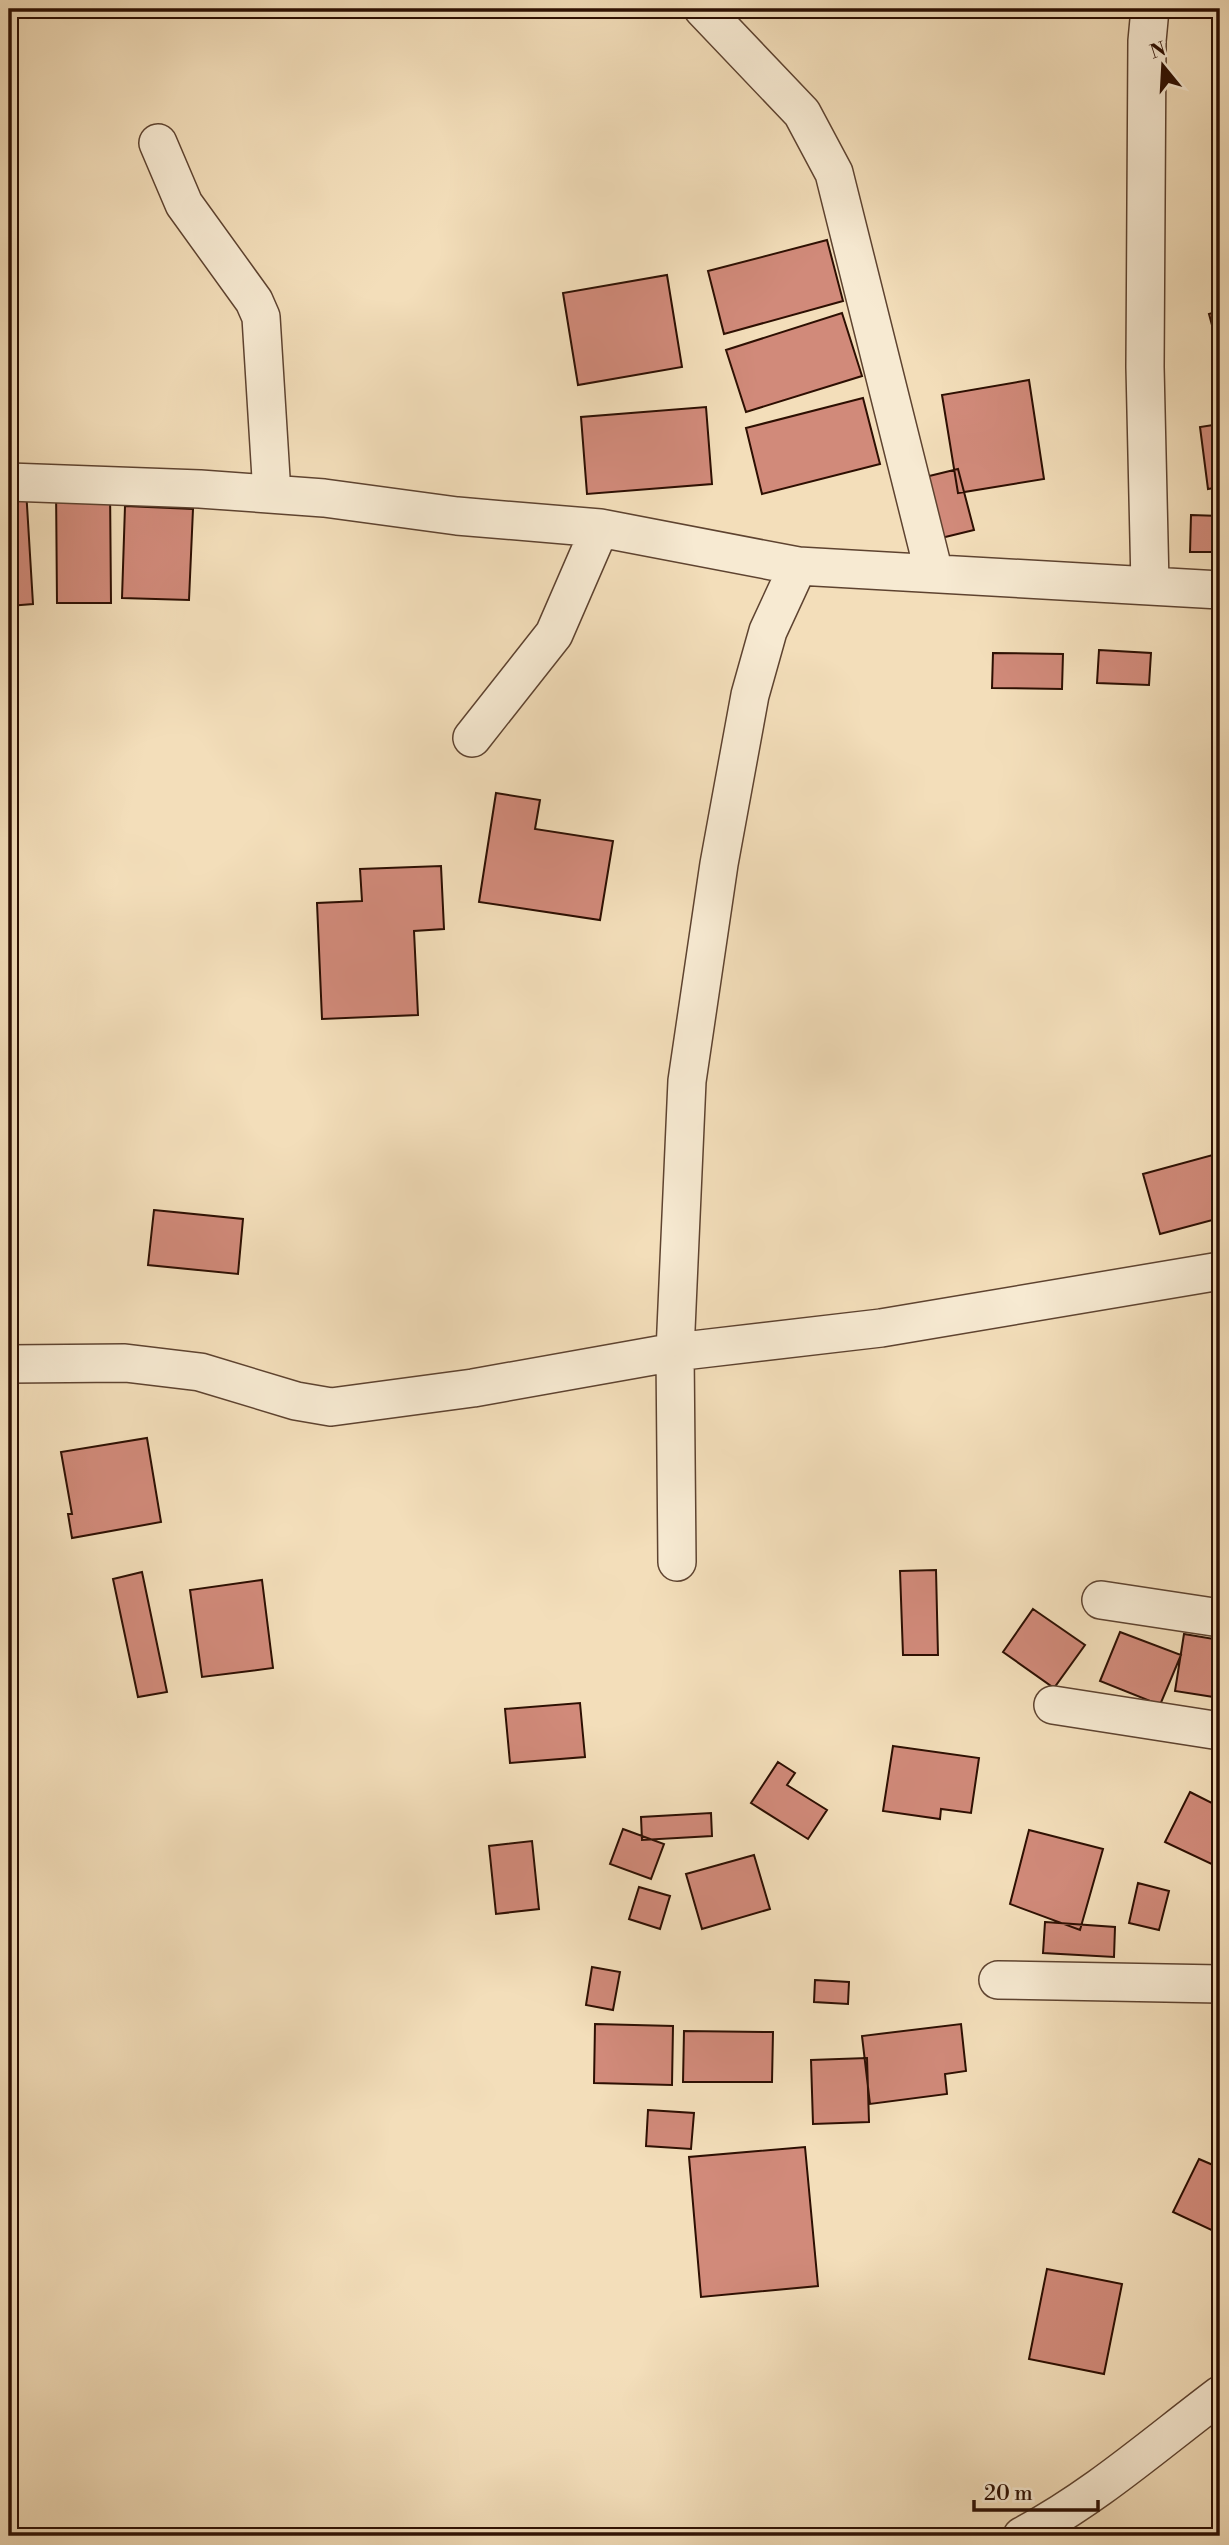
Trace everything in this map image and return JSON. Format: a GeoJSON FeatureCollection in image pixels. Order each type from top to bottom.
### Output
{"type":"FeatureCollection","features":[{"type":"Feature","properties":{"kind":"street"},"geometry":{"type":"LineString","coordinates":[[703,9],[802,113],[834,173],[934,573]]}},
{"type":"Feature","properties":{"kind":"street"},"geometry":{"type":"LineString","coordinates":[[1150,9],[1147,41],[1145,367],[1150,584]]}},
{"type":"Feature","properties":{"kind":"street"},"geometry":{"type":"LineString","coordinates":[[158,143],[184,204],[254,301],[261,317],[272,494]]}},
{"type":"Feature","properties":{"kind":"street"},"geometry":{"type":"LineString","coordinates":[[9,482],[272,494],[457,516],[600,528],[798,566],[1220,590]]}},
{"type":"Feature","properties":{"kind":"street"},"geometry":{"type":"LineString","coordinates":[[472,738],[554,634],[600,528]]}},
{"type":"Feature","properties":{"kind":"street"},"geometry":{"type":"LineString","coordinates":[[677,1562],[675,1352],[687,1081],[719,864],[750,695],[768,631],[798,566]]}},
{"type":"Feature","properties":{"kind":"street"},"geometry":{"type":"LineString","coordinates":[[9,1364],[125,1363],[200,1372],[278,1396],[331,1407],[473,1388],[675,1352],[881,1328],[1220,1271]]}},
{"type":"Feature","properties":{"kind":"street"},"geometry":{"type":"LineString","coordinates":[[1101,1600],[1220,1618]]}},
{"type":"Feature","properties":{"kind":"street"},"geometry":{"type":"LineString","coordinates":[[1053,1704],[1220,1731]]}},
{"type":"Feature","properties":{"kind":"street"},"geometry":{"type":"LineString","coordinates":[[998,1980],[1220,1984]]}},
{"type":"Feature","properties":{"kind":"street"},"geometry":{"type":"LineString","coordinates":[[1022,2536],[1065,2513],[1220,2395]]}},
{"type":"Feature","properties":{"kind":"building"},"geometry":{"type":"Polygon","coordinates":[[[827,240],[843,301],[724,334],[708,271],[827,240]]]}},
{"type":"Feature","properties":{"kind":"building"},"geometry":{"type":"Polygon","coordinates":[[[667,275],[682,367],[578,385],[563,293],[667,275]]]}},
{"type":"Feature","properties":{"kind":"building"},"geometry":{"type":"Polygon","coordinates":[[[1220,311],[1220,355],[1209,314],[1220,311]]]}},
{"type":"Feature","properties":{"kind":"building"},"geometry":{"type":"Polygon","coordinates":[[[842,313],[862,376],[746,412],[726,350],[842,313]]]}},
{"type":"Feature","properties":{"kind":"building"},"geometry":{"type":"Polygon","coordinates":[[[1029,380],[1044,479],[958,493],[942,395],[1029,380]]]}},
{"type":"Feature","properties":{"kind":"building"},"geometry":{"type":"Polygon","coordinates":[[[863,398],[880,464],[762,494],[746,428],[863,398]]]}},
{"type":"Feature","properties":{"kind":"building"},"geometry":{"type":"Polygon","coordinates":[[[706,407],[712,484],[587,494],[581,417],[706,407]]]}},
{"type":"Feature","properties":{"kind":"building"},"geometry":{"type":"Polygon","coordinates":[[[1220,424],[1220,487],[1208,489],[1200,427],[1220,424]]]}},
{"type":"Feature","properties":{"kind":"building"},"geometry":{"type":"Polygon","coordinates":[[[958,469],[974,530],[937,539],[921,478],[958,469]]]}},
{"type":"Feature","properties":{"kind":"building"},"geometry":{"type":"Polygon","coordinates":[[[110,485],[111,603],[57,603],[56,486],[110,485]]]}},
{"type":"Feature","properties":{"kind":"building"},"geometry":{"type":"Polygon","coordinates":[[[26,489],[33,604],[9,606],[9,490],[26,489]]]}},
{"type":"Feature","properties":{"kind":"building"},"geometry":{"type":"Polygon","coordinates":[[[125,506],[193,509],[189,600],[122,598],[125,506]]]}},
{"type":"Feature","properties":{"kind":"building"},"geometry":{"type":"Polygon","coordinates":[[[1191,515],[1220,516],[1220,552],[1190,552],[1191,515]]]}},
{"type":"Feature","properties":{"kind":"building"},"geometry":{"type":"Polygon","coordinates":[[[1099,650],[1151,653],[1149,685],[1097,683],[1099,650]]]}},
{"type":"Feature","properties":{"kind":"building"},"geometry":{"type":"Polygon","coordinates":[[[993,653],[1063,654],[1062,689],[992,688],[993,653]]]}},
{"type":"Feature","properties":{"kind":"building"},"geometry":{"type":"Polygon","coordinates":[[[496,793],[540,800],[535,829],[613,841],[600,920],[479,902],[496,793]]]}},
{"type":"Feature","properties":{"kind":"building"},"geometry":{"type":"Polygon","coordinates":[[[441,866],[444,929],[414,931],[418,1015],[322,1019],[317,903],[362,901],[360,869],[441,866]]]}},
{"type":"Feature","properties":{"kind":"building"},"geometry":{"type":"Polygon","coordinates":[[[1220,1153],[1220,1218],[1160,1234],[1143,1174],[1220,1153]]]}},
{"type":"Feature","properties":{"kind":"building"},"geometry":{"type":"Polygon","coordinates":[[[154,1210],[243,1219],[238,1274],[148,1265],[154,1210]]]}},
{"type":"Feature","properties":{"kind":"building"},"geometry":{"type":"Polygon","coordinates":[[[147,1438],[161,1522],[72,1538],[68,1514],[72,1514],[61,1452],[147,1438]]]}},
{"type":"Feature","properties":{"kind":"building"},"geometry":{"type":"Polygon","coordinates":[[[936,1570],[938,1655],[903,1655],[900,1571],[936,1570]]]}},
{"type":"Feature","properties":{"kind":"building"},"geometry":{"type":"Polygon","coordinates":[[[142,1572],[167,1692],[138,1697],[113,1579],[142,1572]]]}},
{"type":"Feature","properties":{"kind":"building"},"geometry":{"type":"Polygon","coordinates":[[[262,1580],[273,1668],[202,1677],[190,1590],[262,1580]]]}},
{"type":"Feature","properties":{"kind":"building"},"geometry":{"type":"Polygon","coordinates":[[[1033,1609],[1085,1645],[1054,1688],[1003,1652],[1033,1609]]]}},
{"type":"Feature","properties":{"kind":"building"},"geometry":{"type":"Polygon","coordinates":[[[1120,1632],[1181,1655],[1160,1705],[1100,1681],[1120,1632]]]}},
{"type":"Feature","properties":{"kind":"building"},"geometry":{"type":"Polygon","coordinates":[[[1184,1634],[1220,1640],[1220,1698],[1175,1691],[1184,1634]]]}},
{"type":"Feature","properties":{"kind":"building"},"geometry":{"type":"Polygon","coordinates":[[[580,1703],[585,1757],[510,1763],[505,1709],[580,1703]]]}},
{"type":"Feature","properties":{"kind":"building"},"geometry":{"type":"Polygon","coordinates":[[[893,1746],[979,1758],[971,1813],[941,1809],[940,1819],[883,1811],[893,1746]]]}},
{"type":"Feature","properties":{"kind":"building"},"geometry":{"type":"Polygon","coordinates":[[[778,1762],[795,1773],[787,1785],[827,1810],[808,1839],[751,1803],[778,1762]]]}},
{"type":"Feature","properties":{"kind":"building"},"geometry":{"type":"Polygon","coordinates":[[[1190,1792],[1220,1807],[1220,1868],[1165,1842],[1190,1792]]]}},
{"type":"Feature","properties":{"kind":"building"},"geometry":{"type":"Polygon","coordinates":[[[711,1813],[712,1836],[642,1840],[641,1817],[711,1813]]]}},
{"type":"Feature","properties":{"kind":"building"},"geometry":{"type":"Polygon","coordinates":[[[623,1829],[664,1844],[651,1879],[610,1864],[623,1829]]]}},
{"type":"Feature","properties":{"kind":"building"},"geometry":{"type":"Polygon","coordinates":[[[1029,1830],[1103,1849],[1080,1930],[1010,1904],[1029,1830]]]}},
{"type":"Feature","properties":{"kind":"building"},"geometry":{"type":"Polygon","coordinates":[[[532,1841],[539,1909],[496,1914],[489,1846],[532,1841]]]}},
{"type":"Feature","properties":{"kind":"building"},"geometry":{"type":"Polygon","coordinates":[[[754,1855],[770,1909],[702,1929],[686,1874],[754,1855]]]}},
{"type":"Feature","properties":{"kind":"building"},"geometry":{"type":"Polygon","coordinates":[[[1138,1883],[1169,1891],[1159,1930],[1129,1923],[1138,1883]]]}},
{"type":"Feature","properties":{"kind":"building"},"geometry":{"type":"Polygon","coordinates":[[[639,1887],[670,1896],[660,1929],[629,1919],[639,1887]]]}},
{"type":"Feature","properties":{"kind":"building"},"geometry":{"type":"Polygon","coordinates":[[[1045,1922],[1115,1927],[1114,1957],[1043,1953],[1045,1922]]]}},
{"type":"Feature","properties":{"kind":"building"},"geometry":{"type":"Polygon","coordinates":[[[592,1967],[620,1972],[613,2010],[586,2005],[592,1967]]]}},
{"type":"Feature","properties":{"kind":"building"},"geometry":{"type":"Polygon","coordinates":[[[815,1980],[849,1982],[848,2004],[814,2002],[815,1980]]]}},
{"type":"Feature","properties":{"kind":"building"},"geometry":{"type":"Polygon","coordinates":[[[595,2024],[673,2026],[672,2085],[594,2083],[595,2024]]]}},
{"type":"Feature","properties":{"kind":"building"},"geometry":{"type":"Polygon","coordinates":[[[961,2024],[966,2071],[945,2074],[947,2094],[870,2104],[862,2036],[961,2024]]]}},
{"type":"Feature","properties":{"kind":"building"},"geometry":{"type":"Polygon","coordinates":[[[684,2031],[773,2032],[772,2082],[683,2082],[684,2031]]]}},
{"type":"Feature","properties":{"kind":"building"},"geometry":{"type":"Polygon","coordinates":[[[867,2058],[869,2122],[813,2124],[811,2060],[867,2058]]]}},
{"type":"Feature","properties":{"kind":"building"},"geometry":{"type":"Polygon","coordinates":[[[648,2110],[694,2113],[691,2149],[646,2146],[648,2110]]]}},
{"type":"Feature","properties":{"kind":"building"},"geometry":{"type":"Polygon","coordinates":[[[805,2147],[818,2286],[701,2297],[689,2157],[805,2147]]]}},
{"type":"Feature","properties":{"kind":"building"},"geometry":{"type":"Polygon","coordinates":[[[1199,2159],[1220,2168],[1220,2234],[1173,2212],[1199,2159]]]}},
{"type":"Feature","properties":{"kind":"building"},"geometry":{"type":"Polygon","coordinates":[[[1047,2269],[1122,2284],[1104,2374],[1029,2359],[1047,2269]]]}}]}
